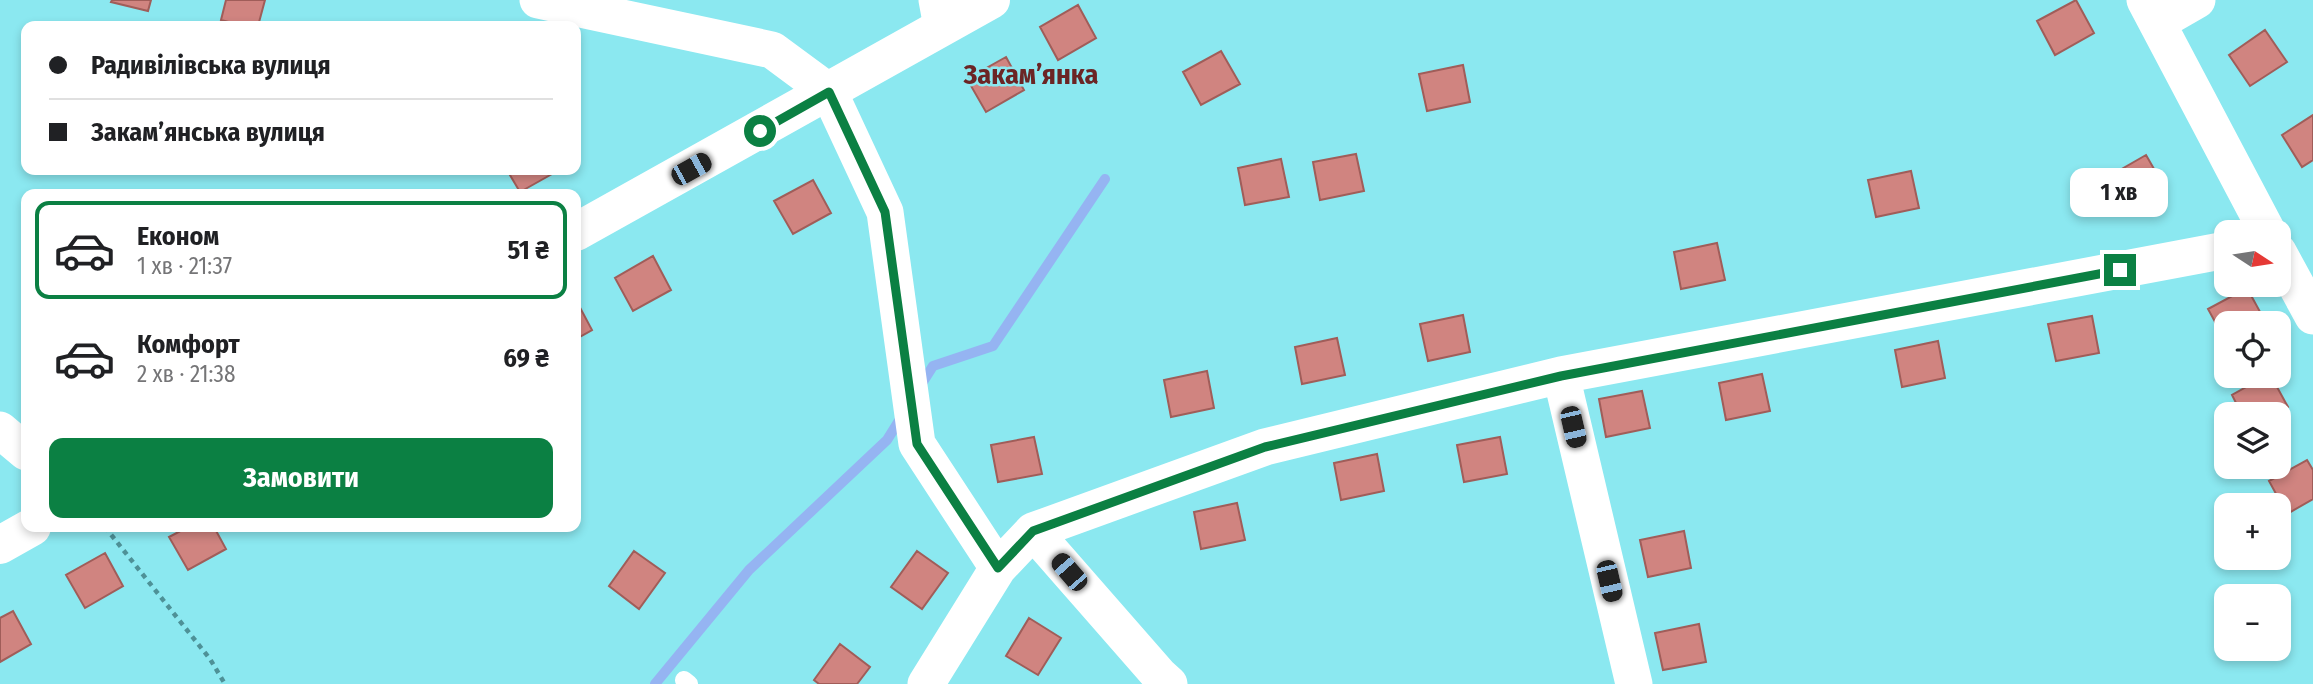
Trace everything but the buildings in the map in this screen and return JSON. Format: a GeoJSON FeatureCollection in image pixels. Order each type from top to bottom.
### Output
{"type":"FeatureCollection","features":[{"type":"Feature","properties":{"kind":"street"},"geometry":{"type":"LineString","coordinates":[[538,0],[772,50],[829,92],[885,212],[917,444],[998,568]]}},
{"type":"Feature","properties":{"kind":"street"},"geometry":{"type":"LineString","coordinates":[[581,229],[829,92],[939,14],[991,0]]}},
{"type":"Feature","properties":{"kind":"street"},"geometry":{"type":"LineString","coordinates":[[2197,0],[2151,12],[2262,220]]}},
{"type":"Feature","properties":{"kind":"street"},"geometry":{"type":"LineString","coordinates":[[926,684],[998,568],[1033,531],[1265,447],[1561,376],[2214,252]]}},
{"type":"Feature","properties":{"kind":"street"},"geometry":{"type":"LineString","coordinates":[[2291,276],[2313,316]]}},
{"type":"Feature","properties":{"kind":"street"},"geometry":{"type":"LineString","coordinates":[[1561,376],[1634,684]]}},
{"type":"Feature","properties":{"kind":"street"},"geometry":{"type":"LineString","coordinates":[[0,430],[21,448]]}},
{"type":"Feature","properties":{"kind":"street"},"geometry":{"type":"LineString","coordinates":[[1033,531],[1169,684]]}},
{"type":"Feature","properties":{"kind":"street"},"geometry":{"type":"LineString","coordinates":[[0,545],[23,532]]}},
{"type":"Feature","properties":{"kind":"path"},"geometry":{"type":"LineString","coordinates":[[109,532],[209,659],[225,684]]}},
{"type":"Feature","properties":{"kind":"waterway"},"geometry":{"type":"LineString","coordinates":[[919,388],[933,366],[993,346],[1105,179]]}},
{"type":"Feature","properties":{"kind":"waterway"},"geometry":{"type":"LineString","coordinates":[[655,684],[749,570],[887,440],[902,416]]}},
{"type":"Feature","properties":{"kind":"district","name":"Закам’янка"},"geometry":{"type":"Point","coordinates":[1031,74]}},
{"type":"Feature","properties":{"kind":"route"},"geometry":{"type":"LineString","coordinates":[[760,131],[829,92],[885,212],[917,444],[998,568],[1033,531],[1265,447],[1561,376],[2120,270]]}}]}
